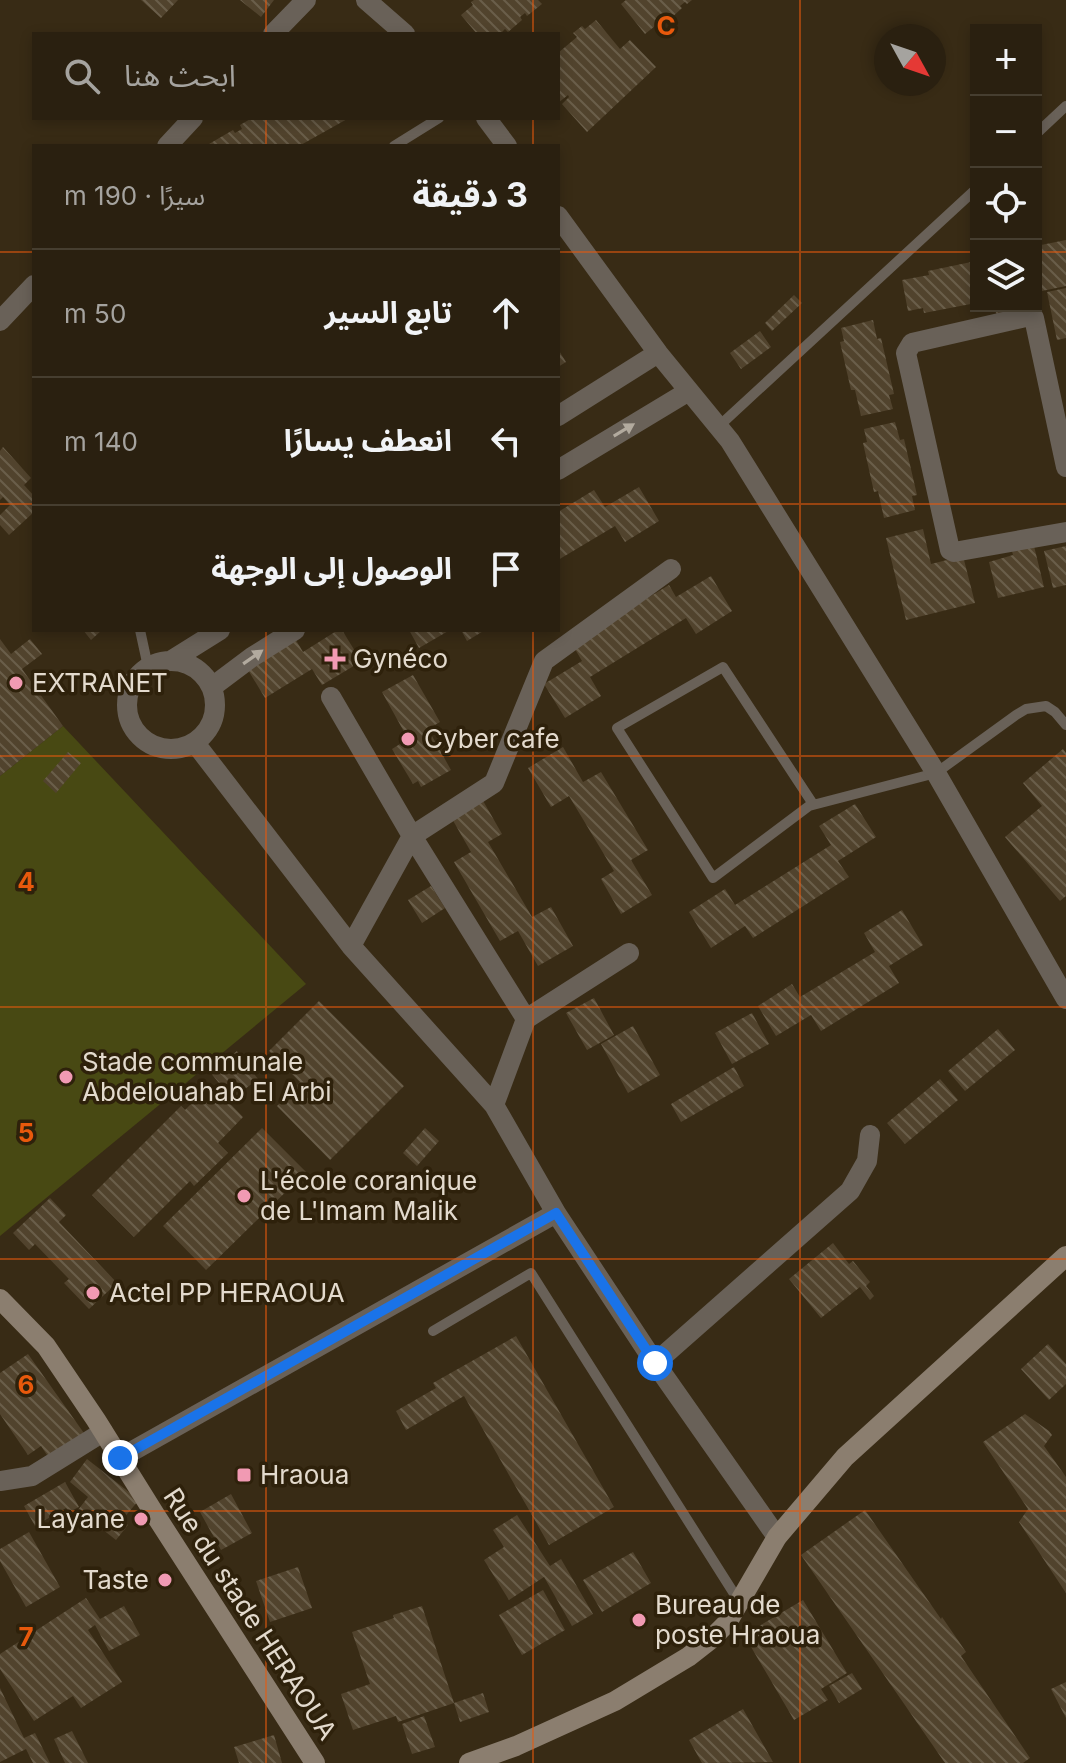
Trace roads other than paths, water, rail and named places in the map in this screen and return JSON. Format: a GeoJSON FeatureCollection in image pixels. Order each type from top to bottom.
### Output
{"type":"FeatureCollection","features":[{"type":"Feature","properties":{"kind":"street"},"geometry":{"type":"LineString","coordinates":[[275,32],[306,0]]}},
{"type":"Feature","properties":{"kind":"street"},"geometry":{"type":"LineString","coordinates":[[366,0],[403,32]]}},
{"type":"Feature","properties":{"kind":"street"},"geometry":{"type":"LineString","coordinates":[[169,144],[191,120]]}},
{"type":"Feature","properties":{"kind":"street"},"geometry":{"type":"LineString","coordinates":[[488,120],[506,144]]}},
{"type":"Feature","properties":{"kind":"street"},"geometry":{"type":"LineString","coordinates":[[560,219],[658,353],[730,441],[936,773],[1066,999]]}},
{"type":"Feature","properties":{"kind":"street"},"geometry":{"type":"LineString","coordinates":[[0,321],[32,287]]}},
{"type":"Feature","properties":{"kind":"street"},"geometry":{"type":"LineString","coordinates":[[1066,467],[1034,318],[1030,316],[909,346],[906,353],[950,550],[954,552],[1066,532]]}},
{"type":"Feature","properties":{"kind":"street"},"geometry":{"type":"LineString","coordinates":[[560,415],[658,353]]}},
{"type":"Feature","properties":{"kind":"street"},"geometry":{"type":"LineString","coordinates":[[560,469],[689,391]]}},
{"type":"Feature","properties":{"kind":"street"},"geometry":{"type":"LineString","coordinates":[[351,946],[412,836],[494,783],[544,661],[671,569]]}},
{"type":"Feature","properties":{"kind":"street"},"geometry":{"type":"LineString","coordinates":[[172,660],[217,632]]}},
{"type":"Feature","properties":{"kind":"street"},"geometry":{"type":"LineString","coordinates":[[212,687],[292,632]]}},
{"type":"Feature","properties":{"kind":"street"},"geometry":{"type":"LineString","coordinates":[[172,660],[185,662],[206,676],[215,699],[215,712],[212,724],[195,743],[170,750],[146,742],[137,733],[130,723],[127,698],[138,675],[148,667],[172,660]]}},
{"type":"Feature","properties":{"kind":"street"},"geometry":{"type":"LineString","coordinates":[[331,697],[412,836],[526,1019]]}},
{"type":"Feature","properties":{"kind":"street"},"geometry":{"type":"LineString","coordinates":[[195,743],[351,946],[494,1105],[556,1213],[655,1363],[777,1537]]}},
{"type":"Feature","properties":{"kind":"street"},"geometry":{"type":"LineString","coordinates":[[494,1105],[526,1019],[629,953]]}},
{"type":"Feature","properties":{"kind":"street"},"geometry":{"type":"LineString","coordinates":[[655,1363],[850,1191],[867,1161],[870,1135]]}},
{"type":"Feature","properties":{"kind":"street"},"geometry":{"type":"LineString","coordinates":[[120,1458],[556,1213]]}},
{"type":"Feature","properties":{"kind":"street"},"geometry":{"type":"LineString","coordinates":[[469,1763],[516,1746],[615,1701],[688,1657],[711,1639],[727,1623],[740,1603],[777,1537],[845,1457],[1066,1256]]}},
{"type":"Feature","properties":{"kind":"street","name":"Rue du stade HERAOUA"},"geometry":{"type":"LineString","coordinates":[[0,1299],[46,1346],[315,1763]]}},
{"type":"Feature","properties":{"kind":"street"},"geometry":{"type":"LineString","coordinates":[[0,1481],[32,1476],[103,1432]]}},
{"type":"Feature","properties":{"kind":"lane"},"geometry":{"type":"LineString","coordinates":[[1042,128],[1066,106]]}},
{"type":"Feature","properties":{"kind":"lane"},"geometry":{"type":"LineString","coordinates":[[397,144],[436,120]]}},
{"type":"Feature","properties":{"kind":"lane"},"geometry":{"type":"LineString","coordinates":[[718,427],[970,195]]}},
{"type":"Feature","properties":{"kind":"lane"},"geometry":{"type":"LineString","coordinates":[[140,632],[148,667]]}},
{"type":"Feature","properties":{"kind":"lane"},"geometry":{"type":"LineString","coordinates":[[813,804],[723,667],[617,728],[713,878],[809,806],[936,773],[1026,709],[1046,706],[1066,725]]}},
{"type":"Feature","properties":{"kind":"lane"},"geometry":{"type":"LineString","coordinates":[[433,1331],[531,1273],[740,1603]]}},
{"type":"Feature","properties":{"kind":"place","name":"Gynéco"},"geometry":{"type":"Point","coordinates":[335,659]}},
{"type":"Feature","properties":{"kind":"place","name":"EXTRANET"},"geometry":{"type":"Point","coordinates":[16,683]}},
{"type":"Feature","properties":{"kind":"place","name":"Cyber cafe"},"geometry":{"type":"Point","coordinates":[408,739]}},
{"type":"Feature","properties":{"kind":"place","name":"Stade communale Abdelouahab El Arbi"},"geometry":{"type":"Point","coordinates":[66,1077]}},
{"type":"Feature","properties":{"kind":"place","name":"L'école coranique de L'Imam Malik"},"geometry":{"type":"Point","coordinates":[244,1196]}},
{"type":"Feature","properties":{"kind":"place","name":"Actel PP HERAOUA"},"geometry":{"type":"Point","coordinates":[93,1293]}},
{"type":"Feature","properties":{"kind":"place","name":"Hraoua"},"geometry":{"type":"Point","coordinates":[244,1475]}},
{"type":"Feature","properties":{"kind":"place","name":"Layane"},"geometry":{"type":"Point","coordinates":[141,1519]}},
{"type":"Feature","properties":{"kind":"place","name":"Taste"},"geometry":{"type":"Point","coordinates":[165,1580]}},
{"type":"Feature","properties":{"kind":"place","name":"Bureau de poste Hraoua"},"geometry":{"type":"Point","coordinates":[639,1620]}}]}
